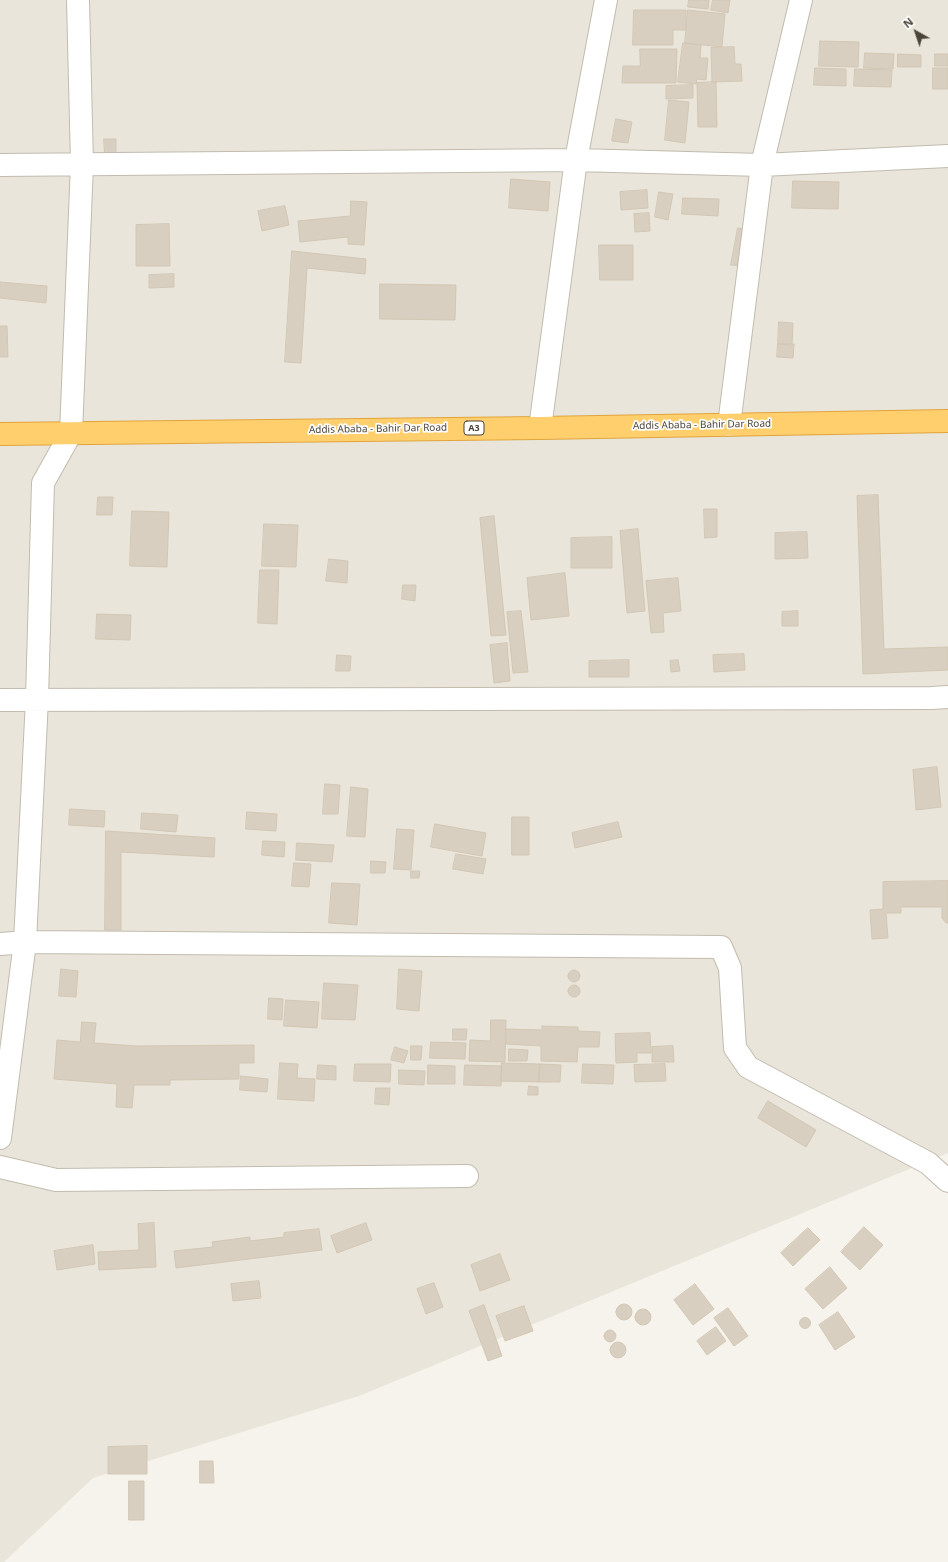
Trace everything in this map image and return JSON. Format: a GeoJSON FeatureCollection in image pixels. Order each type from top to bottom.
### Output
{"type":"FeatureCollection","features":[{"type":"Feature","properties":{"kind":"highway","name":"Addis Ababa - Bahir Dar Road"},"geometry":{"type":"LineString","coordinates":[[0,434],[540,428],[948,421]]}},
{"type":"Feature","properties":{"kind":"street"},"geometry":{"type":"LineString","coordinates":[[0,1138],[25,942],[36,699],[43,483],[71,433],[82,164],[78,0]]}},
{"type":"Feature","properties":{"kind":"street"},"geometry":{"type":"LineString","coordinates":[[540,428],[576,160],[606,0]]}},
{"type":"Feature","properties":{"kind":"street"},"geometry":{"type":"LineString","coordinates":[[729,425],[762,165],[801,0]]}},
{"type":"Feature","properties":{"kind":"street"},"geometry":{"type":"LineString","coordinates":[[0,165],[576,160],[762,165],[948,156]]}},
{"type":"Feature","properties":{"kind":"street"},"geometry":{"type":"LineString","coordinates":[[0,700],[948,697]]}},
{"type":"Feature","properties":{"kind":"street"},"geometry":{"type":"LineString","coordinates":[[0,944],[25,942],[721,947],[730,968],[735,1048],[748,1067],[928,1163],[948,1181]]}},
{"type":"Feature","properties":{"kind":"street"},"geometry":{"type":"LineString","coordinates":[[0,1167],[56,1180],[466,1176]]}},
{"type":"Feature","properties":{"kind":"shaded area"},"geometry":{"type":"Polygon","coordinates":[[[0,0],[948,0],[948,1153],[359,1396],[93,1478],[4,1562],[0,1562],[0,0]]]}},
{"type":"Feature","properties":{"kind":"building"},"geometry":{"type":"Polygon","coordinates":[[[689,0],[709,0],[708,9],[688,7],[689,0]]]}},
{"type":"Feature","properties":{"kind":"building"},"geometry":{"type":"Polygon","coordinates":[[[713,0],[730,0],[728,13],[711,10],[713,0]]]}},
{"type":"Feature","properties":{"kind":"building"},"geometry":{"type":"Polygon","coordinates":[[[634,10],[686,10],[686,30],[673,30],[673,45],[633,45],[634,10]]]}},
{"type":"Feature","properties":{"kind":"building"},"geometry":{"type":"Polygon","coordinates":[[[688,10],[725,14],[722,47],[685,43],[688,10]]]}},
{"type":"Feature","properties":{"kind":"building"},"geometry":{"type":"Polygon","coordinates":[[[820,41],[859,42],[858,67],[819,66],[820,41]]]}},
{"type":"Feature","properties":{"kind":"building"},"geometry":{"type":"Polygon","coordinates":[[[683,43],[701,45],[700,58],[708,58],[706,80],[697,79],[696,84],[678,82],[683,43]]]}},
{"type":"Feature","properties":{"kind":"building"},"geometry":{"type":"Polygon","coordinates":[[[734,47],[735,64],[741,64],[742,81],[712,82],[711,48],[734,47]]]}},
{"type":"Feature","properties":{"kind":"building"},"geometry":{"type":"Polygon","coordinates":[[[640,49],[677,49],[676,83],[622,83],[623,66],[640,66],[640,49]]]}},
{"type":"Feature","properties":{"kind":"building"},"geometry":{"type":"Polygon","coordinates":[[[865,53],[894,54],[893,69],[864,68],[865,53]]]}},
{"type":"Feature","properties":{"kind":"building"},"geometry":{"type":"Polygon","coordinates":[[[898,54],[921,55],[921,67],[898,67],[898,54]]]}},
{"type":"Feature","properties":{"kind":"building"},"geometry":{"type":"Polygon","coordinates":[[[935,54],[948,54],[948,66],[935,66],[935,54]]]}},
{"type":"Feature","properties":{"kind":"building"},"geometry":{"type":"Polygon","coordinates":[[[815,68],[846,69],[846,86],[814,85],[815,68]]]}},
{"type":"Feature","properties":{"kind":"building"},"geometry":{"type":"Polygon","coordinates":[[[933,68],[948,68],[948,89],[933,89],[933,68]]]}},
{"type":"Feature","properties":{"kind":"building"},"geometry":{"type":"Polygon","coordinates":[[[855,69],[892,70],[891,87],[854,86],[855,69]]]}},
{"type":"Feature","properties":{"kind":"building"},"geometry":{"type":"Polygon","coordinates":[[[716,82],[717,127],[698,127],[697,83],[716,82]]]}},
{"type":"Feature","properties":{"kind":"building"},"geometry":{"type":"Polygon","coordinates":[[[693,85],[693,98],[666,99],[666,86],[693,85]]]}},
{"type":"Feature","properties":{"kind":"building"},"geometry":{"type":"Polygon","coordinates":[[[669,100],[689,102],[685,143],[665,140],[669,100]]]}},
{"type":"Feature","properties":{"kind":"building"},"geometry":{"type":"Polygon","coordinates":[[[616,119],[632,122],[628,143],[612,141],[616,119]]]}},
{"type":"Feature","properties":{"kind":"building"},"geometry":{"type":"Polygon","coordinates":[[[104,139],[116,139],[116,153],[105,153],[104,139]]]}},
{"type":"Feature","properties":{"kind":"building"},"geometry":{"type":"Polygon","coordinates":[[[511,179],[550,182],[548,211],[509,208],[511,179]]]}},
{"type":"Feature","properties":{"kind":"building"},"geometry":{"type":"Polygon","coordinates":[[[793,181],[839,182],[838,209],[792,208],[793,181]]]}},
{"type":"Feature","properties":{"kind":"building"},"geometry":{"type":"Polygon","coordinates":[[[647,190],[648,208],[621,210],[620,192],[647,190]]]}},
{"type":"Feature","properties":{"kind":"building"},"geometry":{"type":"Polygon","coordinates":[[[659,192],[673,194],[668,220],[655,217],[659,192]]]}},
{"type":"Feature","properties":{"kind":"building"},"geometry":{"type":"Polygon","coordinates":[[[683,198],[719,199],[718,216],[682,214],[683,198]]]}},
{"type":"Feature","properties":{"kind":"building"},"geometry":{"type":"Polygon","coordinates":[[[351,201],[367,202],[364,245],[348,244],[348,237],[300,242],[298,221],[350,216],[351,201]]]}},
{"type":"Feature","properties":{"kind":"building"},"geometry":{"type":"Polygon","coordinates":[[[285,206],[289,225],[262,231],[258,211],[285,206]]]}},
{"type":"Feature","properties":{"kind":"building"},"geometry":{"type":"Polygon","coordinates":[[[649,213],[650,231],[635,232],[634,214],[649,213]]]}},
{"type":"Feature","properties":{"kind":"building"},"geometry":{"type":"Polygon","coordinates":[[[169,224],[170,266],[136,266],[136,225],[169,224]]]}},
{"type":"Feature","properties":{"kind":"building"},"geometry":{"type":"Polygon","coordinates":[[[738,228],[751,230],[742,266],[731,265],[738,228]]]}},
{"type":"Feature","properties":{"kind":"building"},"geometry":{"type":"Polygon","coordinates":[[[599,245],[633,245],[633,280],[600,280],[599,245]]]}},
{"type":"Feature","properties":{"kind":"building"},"geometry":{"type":"Polygon","coordinates":[[[292,251],[366,259],[365,274],[307,268],[301,363],[285,362],[292,251]]]}},
{"type":"Feature","properties":{"kind":"building"},"geometry":{"type":"Polygon","coordinates":[[[174,274],[174,287],[149,288],[149,275],[174,274]]]}},
{"type":"Feature","properties":{"kind":"building"},"geometry":{"type":"Polygon","coordinates":[[[0,282],[47,286],[46,303],[0,298],[0,282]]]}},
{"type":"Feature","properties":{"kind":"building"},"geometry":{"type":"Polygon","coordinates":[[[380,284],[456,285],[455,320],[380,319],[380,284]]]}},
{"type":"Feature","properties":{"kind":"building"},"geometry":{"type":"Polygon","coordinates":[[[779,322],[793,323],[792,345],[778,344],[779,322]]]}},
{"type":"Feature","properties":{"kind":"building"},"geometry":{"type":"Polygon","coordinates":[[[0,326],[7,326],[8,357],[0,357],[0,326]]]}},
{"type":"Feature","properties":{"kind":"building"},"geometry":{"type":"Polygon","coordinates":[[[778,344],[794,344],[793,358],[777,357],[778,344]]]}},
{"type":"Feature","properties":{"kind":"building"},"geometry":{"type":"Polygon","coordinates":[[[878,495],[884,649],[948,647],[948,670],[863,674],[857,496],[878,495]]]}},
{"type":"Feature","properties":{"kind":"building"},"geometry":{"type":"Polygon","coordinates":[[[98,497],[113,497],[112,515],[97,515],[98,497]]]}},
{"type":"Feature","properties":{"kind":"building"},"geometry":{"type":"Polygon","coordinates":[[[704,509],[717,509],[717,537],[705,538],[704,509]]]}},
{"type":"Feature","properties":{"kind":"building"},"geometry":{"type":"Polygon","coordinates":[[[132,511],[169,512],[167,567],[130,566],[132,511]]]}},
{"type":"Feature","properties":{"kind":"building"},"geometry":{"type":"Polygon","coordinates":[[[494,516],[506,635],[491,636],[480,518],[494,516]]]}},
{"type":"Feature","properties":{"kind":"building"},"geometry":{"type":"Polygon","coordinates":[[[264,524],[298,525],[296,567],[262,566],[264,524]]]}},
{"type":"Feature","properties":{"kind":"building"},"geometry":{"type":"Polygon","coordinates":[[[638,529],[645,611],[627,613],[620,531],[638,529]]]}},
{"type":"Feature","properties":{"kind":"building"},"geometry":{"type":"Polygon","coordinates":[[[807,532],[808,558],[775,559],[775,533],[807,532]]]}},
{"type":"Feature","properties":{"kind":"building"},"geometry":{"type":"Polygon","coordinates":[[[612,537],[612,568],[571,568],[571,538],[612,537]]]}},
{"type":"Feature","properties":{"kind":"building"},"geometry":{"type":"Polygon","coordinates":[[[329,559],[348,561],[347,583],[326,581],[329,559]]]}},
{"type":"Feature","properties":{"kind":"building"},"geometry":{"type":"Polygon","coordinates":[[[260,570],[279,570],[277,624],[258,623],[260,570]]]}},
{"type":"Feature","properties":{"kind":"building"},"geometry":{"type":"Polygon","coordinates":[[[565,573],[569,616],[531,620],[527,578],[565,573]]]}},
{"type":"Feature","properties":{"kind":"building"},"geometry":{"type":"Polygon","coordinates":[[[678,578],[681,611],[663,613],[664,632],[651,633],[646,581],[678,578]]]}},
{"type":"Feature","properties":{"kind":"building"},"geometry":{"type":"Polygon","coordinates":[[[403,585],[416,585],[415,601],[402,599],[403,585]]]}},
{"type":"Feature","properties":{"kind":"building"},"geometry":{"type":"Polygon","coordinates":[[[521,611],[528,672],[513,673],[507,612],[521,611]]]}},
{"type":"Feature","properties":{"kind":"building"},"geometry":{"type":"Polygon","coordinates":[[[798,611],[798,626],[782,626],[782,612],[798,611]]]}},
{"type":"Feature","properties":{"kind":"building"},"geometry":{"type":"Polygon","coordinates":[[[97,614],[131,615],[130,640],[96,639],[97,614]]]}},
{"type":"Feature","properties":{"kind":"building"},"geometry":{"type":"Polygon","coordinates":[[[507,643],[510,681],[494,683],[490,645],[507,643]]]}},
{"type":"Feature","properties":{"kind":"building"},"geometry":{"type":"Polygon","coordinates":[[[744,654],[745,670],[714,672],[713,655],[744,654]]]}},
{"type":"Feature","properties":{"kind":"building"},"geometry":{"type":"Polygon","coordinates":[[[337,655],[351,656],[350,671],[336,671],[337,655]]]}},
{"type":"Feature","properties":{"kind":"building"},"geometry":{"type":"Polygon","coordinates":[[[629,660],[629,677],[589,677],[589,661],[629,660]]]}},
{"type":"Feature","properties":{"kind":"building"},"geometry":{"type":"Polygon","coordinates":[[[678,660],[680,671],[671,672],[670,661],[678,660]]]}},
{"type":"Feature","properties":{"kind":"building"},"geometry":{"type":"Polygon","coordinates":[[[937,767],[941,807],[916,810],[913,770],[937,767]]]}},
{"type":"Feature","properties":{"kind":"building"},"geometry":{"type":"Polygon","coordinates":[[[325,784],[340,785],[338,814],[323,814],[325,784]]]}},
{"type":"Feature","properties":{"kind":"building"},"geometry":{"type":"Polygon","coordinates":[[[351,787],[368,789],[365,837],[347,836],[351,787]]]}},
{"type":"Feature","properties":{"kind":"building"},"geometry":{"type":"Polygon","coordinates":[[[70,809],[105,811],[104,827],[69,825],[70,809]]]}},
{"type":"Feature","properties":{"kind":"building"},"geometry":{"type":"Polygon","coordinates":[[[247,812],[277,814],[276,831],[246,829],[247,812]]]}},
{"type":"Feature","properties":{"kind":"building"},"geometry":{"type":"Polygon","coordinates":[[[142,813],[178,815],[176,832],[141,829],[142,813]]]}},
{"type":"Feature","properties":{"kind":"building"},"geometry":{"type":"Polygon","coordinates":[[[512,817],[529,817],[529,855],[512,855],[512,817]]]}},
{"type":"Feature","properties":{"kind":"building"},"geometry":{"type":"Polygon","coordinates":[[[618,822],[622,837],[575,848],[572,833],[618,822]]]}},
{"type":"Feature","properties":{"kind":"building"},"geometry":{"type":"Polygon","coordinates":[[[435,824],[486,833],[482,856],[431,847],[435,824]]]}},
{"type":"Feature","properties":{"kind":"building"},"geometry":{"type":"Polygon","coordinates":[[[397,829],[414,830],[411,870],[394,869],[397,829]]]}},
{"type":"Feature","properties":{"kind":"building"},"geometry":{"type":"Polygon","coordinates":[[[106,831],[215,838],[214,857],[121,852],[121,930],[105,930],[106,831]]]}},
{"type":"Feature","properties":{"kind":"building"},"geometry":{"type":"Polygon","coordinates":[[[263,841],[285,842],[284,857],[262,855],[263,841]]]}},
{"type":"Feature","properties":{"kind":"building"},"geometry":{"type":"Polygon","coordinates":[[[297,843],[334,845],[332,862],[296,860],[297,843]]]}},
{"type":"Feature","properties":{"kind":"building"},"geometry":{"type":"Polygon","coordinates":[[[456,854],[486,859],[483,874],[453,869],[456,854]]]}},
{"type":"Feature","properties":{"kind":"building"},"geometry":{"type":"Polygon","coordinates":[[[371,861],[386,862],[385,873],[371,873],[371,861]]]}},
{"type":"Feature","properties":{"kind":"building"},"geometry":{"type":"Polygon","coordinates":[[[294,863],[311,864],[309,887],[292,886],[294,863]]]}},
{"type":"Feature","properties":{"kind":"building"},"geometry":{"type":"Polygon","coordinates":[[[411,871],[420,871],[419,878],[411,878],[411,871]]]}},
{"type":"Feature","properties":{"kind":"building"},"geometry":{"type":"Polygon","coordinates":[[[948,881],[948,923],[946,923],[942,918],[942,907],[901,907],[901,913],[886,913],[888,938],[872,939],[870,910],[883,909],[883,882],[948,881]]]}},
{"type":"Feature","properties":{"kind":"building"},"geometry":{"type":"Polygon","coordinates":[[[332,883],[360,884],[357,925],[329,923],[332,883]]]}},
{"type":"Feature","properties":{"kind":"building"},"geometry":{"type":"Polygon","coordinates":[[[61,969],[78,971],[76,997],[59,996],[61,969]]]}},
{"type":"Feature","properties":{"kind":"building"},"geometry":{"type":"Polygon","coordinates":[[[399,969],[422,971],[419,1011],[397,1009],[399,969]]]}},
{"type":"Feature","properties":{"kind":"building"},"geometry":{"type":"Polygon","coordinates":[[[572,970],[576,970],[580,976],[576,982],[572,982],[568,978],[568,974],[572,970]]]}},
{"type":"Feature","properties":{"kind":"building"},"geometry":{"type":"Polygon","coordinates":[[[324,983],[358,985],[355,1020],[322,1019],[324,983]]]}},
{"type":"Feature","properties":{"kind":"building"},"geometry":{"type":"Polygon","coordinates":[[[572,985],[576,985],[580,991],[576,997],[572,997],[568,993],[568,989],[572,985]]]}},
{"type":"Feature","properties":{"kind":"building"},"geometry":{"type":"Polygon","coordinates":[[[269,998],[283,999],[282,1020],[268,1019],[269,998]]]}},
{"type":"Feature","properties":{"kind":"building"},"geometry":{"type":"Polygon","coordinates":[[[286,1000],[319,1002],[317,1028],[284,1026],[286,1000]]]}},
{"type":"Feature","properties":{"kind":"building"},"geometry":{"type":"Polygon","coordinates":[[[491,1020],[506,1020],[505,1062],[469,1061],[470,1040],[490,1041],[491,1020]]]}},
{"type":"Feature","properties":{"kind":"building"},"geometry":{"type":"Polygon","coordinates":[[[82,1022],[96,1023],[94,1043],[136,1046],[254,1045],[254,1063],[239,1063],[239,1079],[170,1080],[170,1085],[134,1085],[132,1108],[116,1107],[117,1084],[54,1079],[57,1040],[80,1042],[82,1022]]]}},
{"type":"Feature","properties":{"kind":"building"},"geometry":{"type":"Polygon","coordinates":[[[542,1026],[578,1027],[578,1031],[600,1032],[599,1047],[578,1047],[577,1062],[541,1061],[541,1046],[506,1044],[506,1029],[542,1030],[542,1026]]]}},
{"type":"Feature","properties":{"kind":"building"},"geometry":{"type":"Polygon","coordinates":[[[453,1029],[467,1029],[466,1040],[453,1040],[453,1029]]]}},
{"type":"Feature","properties":{"kind":"building"},"geometry":{"type":"Polygon","coordinates":[[[650,1033],[651,1053],[637,1053],[637,1062],[616,1063],[615,1034],[650,1033]]]}},
{"type":"Feature","properties":{"kind":"building"},"geometry":{"type":"Polygon","coordinates":[[[431,1042],[466,1043],[465,1059],[430,1058],[431,1042]]]}},
{"type":"Feature","properties":{"kind":"building"},"geometry":{"type":"Polygon","coordinates":[[[411,1046],[422,1046],[421,1060],[411,1060],[411,1046]]]}},
{"type":"Feature","properties":{"kind":"building"},"geometry":{"type":"Polygon","coordinates":[[[673,1046],[674,1062],[652,1062],[652,1047],[673,1046]]]}},
{"type":"Feature","properties":{"kind":"building"},"geometry":{"type":"Polygon","coordinates":[[[395,1047],[408,1051],[404,1063],[391,1060],[395,1047]]]}},
{"type":"Feature","properties":{"kind":"building"},"geometry":{"type":"Polygon","coordinates":[[[509,1049],[528,1050],[527,1061],[509,1061],[509,1049]]]}},
{"type":"Feature","properties":{"kind":"building"},"geometry":{"type":"Polygon","coordinates":[[[280,1063],[298,1064],[297,1078],[315,1079],[314,1101],[278,1099],[280,1063]]]}},
{"type":"Feature","properties":{"kind":"building"},"geometry":{"type":"Polygon","coordinates":[[[502,1063],[540,1064],[539,1082],[501,1081],[502,1063]]]}},
{"type":"Feature","properties":{"kind":"building"},"geometry":{"type":"Polygon","coordinates":[[[355,1064],[391,1064],[390,1082],[354,1081],[355,1064]]]}},
{"type":"Feature","properties":{"kind":"building"},"geometry":{"type":"Polygon","coordinates":[[[540,1064],[561,1065],[560,1082],[539,1082],[540,1064]]]}},
{"type":"Feature","properties":{"kind":"building"},"geometry":{"type":"Polygon","coordinates":[[[583,1064],[614,1065],[613,1084],[582,1083],[583,1064]]]}},
{"type":"Feature","properties":{"kind":"building"},"geometry":{"type":"Polygon","coordinates":[[[665,1064],[666,1081],[635,1082],[634,1065],[665,1064]]]}},
{"type":"Feature","properties":{"kind":"building"},"geometry":{"type":"Polygon","coordinates":[[[318,1065],[336,1066],[336,1080],[317,1079],[318,1065]]]}},
{"type":"Feature","properties":{"kind":"building"},"geometry":{"type":"Polygon","coordinates":[[[428,1065],[455,1066],[455,1084],[428,1084],[428,1065]]]}},
{"type":"Feature","properties":{"kind":"building"},"geometry":{"type":"Polygon","coordinates":[[[465,1065],[502,1066],[501,1086],[464,1085],[465,1065]]]}},
{"type":"Feature","properties":{"kind":"building"},"geometry":{"type":"Polygon","coordinates":[[[399,1070],[425,1071],[424,1085],[399,1084],[399,1070]]]}},
{"type":"Feature","properties":{"kind":"building"},"geometry":{"type":"Polygon","coordinates":[[[241,1076],[268,1079],[267,1092],[240,1090],[241,1076]]]}},
{"type":"Feature","properties":{"kind":"building"},"geometry":{"type":"Polygon","coordinates":[[[529,1086],[538,1087],[538,1095],[528,1095],[529,1086]]]}},
{"type":"Feature","properties":{"kind":"building"},"geometry":{"type":"Polygon","coordinates":[[[376,1088],[390,1088],[389,1105],[375,1104],[376,1088]]]}},
{"type":"Feature","properties":{"kind":"building"},"geometry":{"type":"Polygon","coordinates":[[[768,1101],[816,1130],[806,1147],[758,1118],[768,1101]]]}},
{"type":"Feature","properties":{"kind":"building"},"geometry":{"type":"Polygon","coordinates":[[[154,1223],[156,1267],[99,1270],[98,1252],[139,1250],[138,1224],[154,1223]]]}},
{"type":"Feature","properties":{"kind":"building"},"geometry":{"type":"Polygon","coordinates":[[[366,1223],[372,1240],[337,1253],[331,1236],[366,1223]]]}},
{"type":"Feature","properties":{"kind":"building"},"geometry":{"type":"Polygon","coordinates":[[[864,1227],[883,1245],[860,1270],[841,1252],[864,1227]]]}},
{"type":"Feature","properties":{"kind":"building"},"geometry":{"type":"Polygon","coordinates":[[[808,1228],[820,1240],[793,1266],[781,1253],[808,1228]]]}},
{"type":"Feature","properties":{"kind":"building"},"geometry":{"type":"Polygon","coordinates":[[[319,1229],[322,1250],[176,1268],[174,1251],[213,1247],[212,1242],[250,1237],[250,1241],[284,1237],[284,1233],[319,1229]]]}},
{"type":"Feature","properties":{"kind":"building"},"geometry":{"type":"Polygon","coordinates":[[[93,1245],[95,1264],[57,1270],[54,1251],[93,1245]]]}},
{"type":"Feature","properties":{"kind":"building"},"geometry":{"type":"Polygon","coordinates":[[[500,1254],[510,1280],[480,1291],[471,1265],[500,1254]]]}},
{"type":"Feature","properties":{"kind":"building"},"geometry":{"type":"Polygon","coordinates":[[[830,1267],[847,1288],[823,1309],[805,1289],[830,1267]]]}},
{"type":"Feature","properties":{"kind":"building"},"geometry":{"type":"Polygon","coordinates":[[[259,1281],[261,1298],[233,1301],[231,1284],[259,1281]]]}},
{"type":"Feature","properties":{"kind":"building"},"geometry":{"type":"Polygon","coordinates":[[[434,1283],[443,1307],[426,1314],[417,1289],[434,1283]]]}},
{"type":"Feature","properties":{"kind":"building"},"geometry":{"type":"Polygon","coordinates":[[[695,1284],[714,1309],[693,1325],[674,1300],[695,1284]]]}},
{"type":"Feature","properties":{"kind":"building"},"geometry":{"type":"Polygon","coordinates":[[[621,1304],[627,1304],[632,1309],[630,1318],[627,1320],[621,1320],[616,1315],[616,1309],[621,1304]]]}},
{"type":"Feature","properties":{"kind":"building"},"geometry":{"type":"Polygon","coordinates":[[[484,1305],[502,1356],[488,1361],[469,1311],[484,1305]]]}},
{"type":"Feature","properties":{"kind":"building"},"geometry":{"type":"Polygon","coordinates":[[[524,1306],[533,1331],[505,1341],[496,1316],[524,1306]]]}},
{"type":"Feature","properties":{"kind":"building"},"geometry":{"type":"Polygon","coordinates":[[[728,1308],[748,1336],[734,1346],[714,1318],[728,1308]]]}},
{"type":"Feature","properties":{"kind":"building"},"geometry":{"type":"Polygon","coordinates":[[[643,1309],[649,1311],[651,1317],[649,1323],[643,1325],[637,1323],[635,1317],[637,1311],[643,1309]]]}},
{"type":"Feature","properties":{"kind":"building"},"geometry":{"type":"Polygon","coordinates":[[[838,1312],[855,1337],[835,1350],[819,1325],[838,1312]]]}},
{"type":"Feature","properties":{"kind":"building"},"geometry":{"type":"Polygon","coordinates":[[[805,1317],[809,1319],[811,1323],[809,1327],[805,1329],[801,1327],[799,1323],[801,1319],[805,1317]]]}},
{"type":"Feature","properties":{"kind":"building"},"geometry":{"type":"Polygon","coordinates":[[[716,1327],[726,1341],[707,1355],[697,1341],[716,1327]]]}},
{"type":"Feature","properties":{"kind":"building"},"geometry":{"type":"Polygon","coordinates":[[[612,1330],[615,1331],[615,1341],[608,1342],[605,1341],[604,1334],[605,1331],[612,1330]]]}},
{"type":"Feature","properties":{"kind":"building"},"geometry":{"type":"Polygon","coordinates":[[[618,1342],[624,1344],[626,1350],[624,1356],[618,1358],[612,1356],[610,1350],[612,1344],[618,1342]]]}},
{"type":"Feature","properties":{"kind":"building"},"geometry":{"type":"Polygon","coordinates":[[[147,1446],[147,1474],[108,1474],[108,1447],[147,1446]]]}},
{"type":"Feature","properties":{"kind":"building"},"geometry":{"type":"Polygon","coordinates":[[[200,1461],[213,1461],[214,1483],[200,1483],[200,1461]]]}},
{"type":"Feature","properties":{"kind":"building"},"geometry":{"type":"Polygon","coordinates":[[[129,1481],[144,1481],[144,1520],[129,1520],[129,1481]]]}}]}
